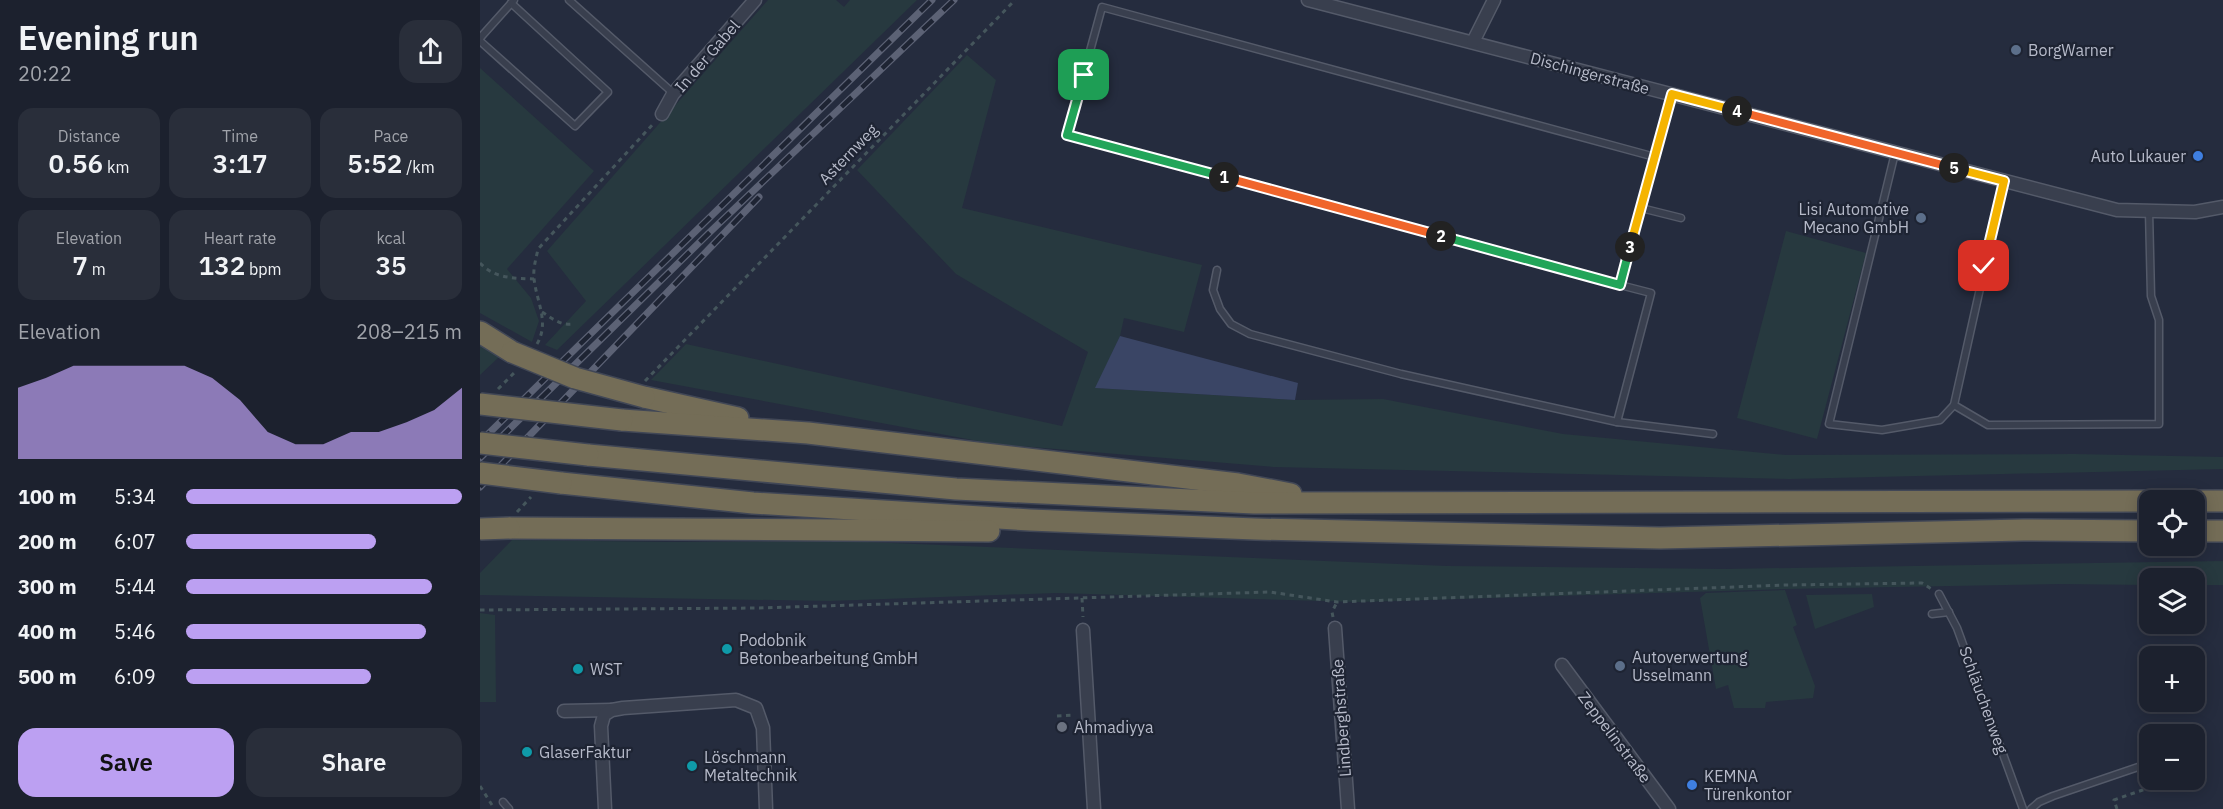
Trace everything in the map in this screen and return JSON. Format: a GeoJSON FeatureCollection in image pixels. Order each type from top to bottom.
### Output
{"type":"FeatureCollection","features":[{"type":"Feature","properties":{"kind":"highway"},"geometry":{"type":"LineString","coordinates":[[480,332],[514,361],[644,397],[808,434]]}},
{"type":"Feature","properties":{"kind":"highway"},"geometry":{"type":"LineString","coordinates":[[487,398],[622,420],[808,434],[1238,484],[1345,504]]}},
{"type":"Feature","properties":{"kind":"highway"},"geometry":{"type":"LineString","coordinates":[[480,443],[956,489],[1254,503],[2139,501]]}},
{"type":"Feature","properties":{"kind":"highway"},"geometry":{"type":"LineString","coordinates":[[480,473],[753,503],[1030,520],[1255,529],[1660,538],[2011,531],[2139,531]]}},
{"type":"Feature","properties":{"kind":"highway"},"geometry":{"type":"LineString","coordinates":[[2205,501],[2223,501]]}},
{"type":"Feature","properties":{"kind":"highway"},"geometry":{"type":"LineString","coordinates":[[480,529],[991,531],[1030,520]]}},
{"type":"Feature","properties":{"kind":"highway"},"geometry":{"type":"LineString","coordinates":[[2205,531],[2223,531]]}},
{"type":"Feature","properties":{"kind":"street","name":"In der Gabel"},"geometry":{"type":"LineString","coordinates":[[662,114],[673,94],[755,0]]}},
{"type":"Feature","properties":{"kind":"street","name":"Dischingerstraße"},"geometry":{"type":"LineString","coordinates":[[1308,0],[2117,210],[2194,212],[2223,207]]}},
{"type":"Feature","properties":{"kind":"street"},"geometry":{"type":"LineString","coordinates":[[1473,42],[1493,2]]}},
{"type":"Feature","properties":{"kind":"street","name":"Lindberghstraße"},"geometry":{"type":"LineString","coordinates":[[1335,628],[1348,809]]}},
{"type":"Feature","properties":{"kind":"street"},"geometry":{"type":"LineString","coordinates":[[1083,630],[1094,809]]}},
{"type":"Feature","properties":{"kind":"street","name":"Zeppelinstraße"},"geometry":{"type":"LineString","coordinates":[[1562,665],[1669,809]]}},
{"type":"Feature","properties":{"kind":"street"},"geometry":{"type":"LineString","coordinates":[[564,711],[612,710],[736,700],[756,708],[763,728],[766,809]]}},
{"type":"Feature","properties":{"kind":"street"},"geometry":{"type":"LineString","coordinates":[[605,809],[601,726],[604,715],[612,710]]}},
{"type":"Feature","properties":{"kind":"lane"},"geometry":{"type":"LineString","coordinates":[[569,0],[673,94]]}},
{"type":"Feature","properties":{"kind":"lane"},"geometry":{"type":"LineString","coordinates":[[513,2],[608,92],[575,126],[480,39],[513,2]]}},
{"type":"Feature","properties":{"kind":"lane"},"geometry":{"type":"LineString","coordinates":[[1617,422],[1651,293],[1067,135],[1102,7],[1655,157]]}},
{"type":"Feature","properties":{"kind":"lane"},"geometry":{"type":"LineString","coordinates":[[1620,285],[1672,94]]}},
{"type":"Feature","properties":{"kind":"lane"},"geometry":{"type":"LineString","coordinates":[[1895,153],[1829,424],[1882,430],[1940,420],[1954,405],[2004,181]]}},
{"type":"Feature","properties":{"kind":"lane"},"geometry":{"type":"LineString","coordinates":[[1641,208],[1681,218]]}},
{"type":"Feature","properties":{"kind":"lane"},"geometry":{"type":"LineString","coordinates":[[1954,405],[1988,425],[2159,424],[2159,320],[2151,296],[2149,211]]}},
{"type":"Feature","properties":{"kind":"lane"},"geometry":{"type":"LineString","coordinates":[[1217,270],[1213,290],[1220,309],[1231,324],[1250,334],[1401,374],[1617,422],[1713,435]]}},
{"type":"Feature","properties":{"kind":"lane","name":"Schläuchenweg"},"geometry":{"type":"LineString","coordinates":[[1939,594],[1957,628],[2023,809]]}},
{"type":"Feature","properties":{"kind":"lane"},"geometry":{"type":"LineString","coordinates":[[1932,614],[1949,612]]}},
{"type":"Feature","properties":{"kind":"lane"},"geometry":{"type":"LineString","coordinates":[[2031,809],[2039,802],[2054,796],[2139,767]]}},
{"type":"Feature","properties":{"kind":"lane"},"geometry":{"type":"LineString","coordinates":[[502,802],[508,809]]}},
{"type":"Feature","properties":{"kind":"path","name":"Asternweg"},"geometry":{"type":"LineString","coordinates":[[699,326],[1015,0]]}},
{"type":"Feature","properties":{"kind":"path"},"geometry":{"type":"LineString","coordinates":[[536,347],[544,328],[534,279],[534,263],[538,249],[662,114]]}},
{"type":"Feature","properties":{"kind":"path"},"geometry":{"type":"LineString","coordinates":[[480,263],[488,272],[507,278],[534,279]]}},
{"type":"Feature","properties":{"kind":"path"},"geometry":{"type":"LineString","coordinates":[[542,312],[556,321],[567,325],[574,324]]}},
{"type":"Feature","properties":{"kind":"path"},"geometry":{"type":"LineString","coordinates":[[487,398],[514,361]]}},
{"type":"Feature","properties":{"kind":"path"},"geometry":{"type":"LineString","coordinates":[[480,610],[759,608],[1270,592],[1337,602],[1786,585],[1922,583],[1939,594]]}},
{"type":"Feature","properties":{"kind":"path"},"geometry":{"type":"LineString","coordinates":[[1082,598],[1083,630]]}},
{"type":"Feature","properties":{"kind":"path"},"geometry":{"type":"LineString","coordinates":[[1057,716],[1089,714]]}},
{"type":"Feature","properties":{"kind":"path"},"geometry":{"type":"LineString","coordinates":[[480,786],[495,809]]}},
{"type":"Feature","properties":{"kind":"path"},"geometry":{"type":"LineString","coordinates":[[2117,809],[2114,800],[2142,790]]}},
{"type":"Feature","properties":{"kind":"shaded area"},"geometry":{"type":"Polygon","coordinates":[[[768,0],[836,0],[844,7],[850,0],[917,0],[557,350],[545,345],[586,301],[547,251],[768,0]]]}},
{"type":"Feature","properties":{"kind":"shaded area"},"geometry":{"type":"Polygon","coordinates":[[[967,55],[996,80],[962,208],[1202,265],[1184,332],[1124,318],[1120,336],[1096,388],[1295,400],[1383,399],[1563,434],[1786,455],[2074,454],[2223,457],[2223,469],[1790,479],[1274,467],[994,444],[651,380],[686,344],[1062,426],[1088,352],[956,274],[857,170],[967,55]]]}},
{"type":"Feature","properties":{"kind":"shaded area"},"geometry":{"type":"Polygon","coordinates":[[[480,68],[594,171],[507,269],[531,298],[539,321],[532,342],[480,313],[480,68]]]}},
{"type":"Feature","properties":{"kind":"shaded area"},"geometry":{"type":"Polygon","coordinates":[[[1786,231],[1866,253],[1817,439],[1737,418],[1786,231]]]}},
{"type":"Feature","properties":{"kind":"shaded area"},"geometry":{"type":"Polygon","coordinates":[[[480,344],[499,357],[480,375],[480,344]]]}},
{"type":"Feature","properties":{"kind":"shaded area"},"geometry":{"type":"Polygon","coordinates":[[[512,540],[844,541],[1447,566],[1725,569],[2223,561],[2223,585],[2205,585],[2205,568],[2139,568],[2139,585],[1785,589],[1358,602],[1056,593],[829,601],[480,595],[480,573],[512,540]]]}},
{"type":"Feature","properties":{"kind":"shaded area"},"geometry":{"type":"Polygon","coordinates":[[[1785,590],[1797,625],[1793,627],[1815,686],[1813,698],[1766,702],[1765,708],[1734,708],[1728,685],[1716,689],[1700,598],[1706,593],[1785,590]]]}},
{"type":"Feature","properties":{"kind":"shaded area"},"geometry":{"type":"Polygon","coordinates":[[[1872,594],[1874,607],[1815,629],[1806,595],[1872,594]]]}},
{"type":"Feature","properties":{"kind":"shaded area"},"geometry":{"type":"Polygon","coordinates":[[[480,613],[495,615],[496,702],[480,702],[480,613]]]}},
{"type":"Feature","properties":{"kind":"water"},"geometry":{"type":"Polygon","coordinates":[[[1120,336],[1298,383],[1295,400],[1095,388],[1120,336]]]}},
{"type":"Feature","properties":{"kind":"railway"},"geometry":{"type":"LineString","coordinates":[[480,442],[932,0]]}},
{"type":"Feature","properties":{"kind":"railway"},"geometry":{"type":"LineString","coordinates":[[480,458],[711,231],[954,0]]}},
{"type":"Feature","properties":{"kind":"railway"},"geometry":{"type":"LineString","coordinates":[[480,487],[759,197]]}},
{"type":"Feature","properties":{"kind":"place","name":"BorgWarner"},"geometry":{"type":"Point","coordinates":[2016,50]}},
{"type":"Feature","properties":{"kind":"place","name":"Auto Lukauer"},"geometry":{"type":"Point","coordinates":[2198,156]}},
{"type":"Feature","properties":{"kind":"place","name":"Lisi Automotive Mecano GmbH"},"geometry":{"type":"Point","coordinates":[1921,218]}},
{"type":"Feature","properties":{"kind":"place","name":"Podobnik Betonbearbeitung GmbH"},"geometry":{"type":"Point","coordinates":[727,649]}},
{"type":"Feature","properties":{"kind":"place","name":"Autoverwertung Usselmann"},"geometry":{"type":"Point","coordinates":[1620,666]}},
{"type":"Feature","properties":{"kind":"place","name":"WST"},"geometry":{"type":"Point","coordinates":[578,669]}},
{"type":"Feature","properties":{"kind":"place","name":"Ahmadiyya"},"geometry":{"type":"Point","coordinates":[1062,727]}},
{"type":"Feature","properties":{"kind":"place","name":"GlaserFaktur"},"geometry":{"type":"Point","coordinates":[527,752]}},
{"type":"Feature","properties":{"kind":"place","name":"Löschmann Metaltechnik"},"geometry":{"type":"Point","coordinates":[692,766]}},
{"type":"Feature","properties":{"kind":"place","name":"KEMNA Türenkontor"},"geometry":{"type":"Point","coordinates":[1692,785]}},
{"type":"Feature","properties":{"kind":"route"},"geometry":{"type":"LineString","coordinates":[[1084,75],[1067,135],[1620,285],[1672,94],[2004,181],[1984,266]]}}]}
